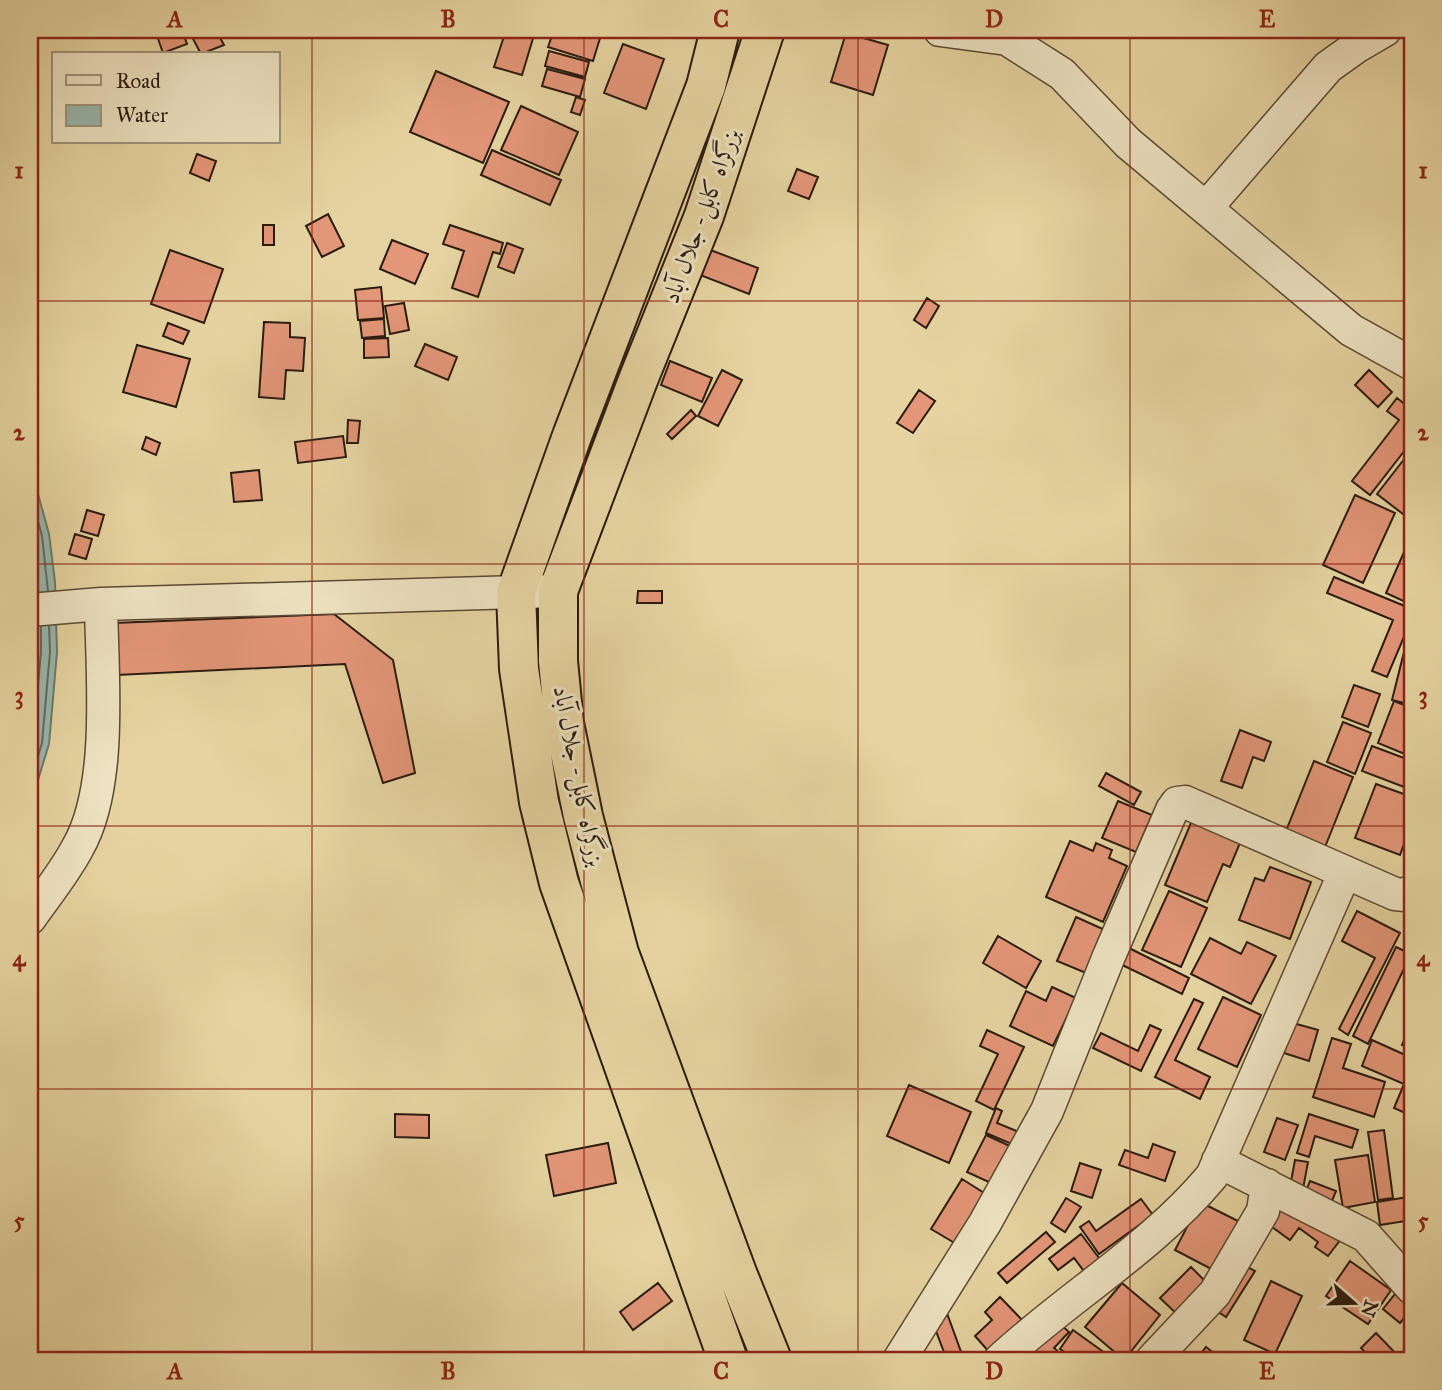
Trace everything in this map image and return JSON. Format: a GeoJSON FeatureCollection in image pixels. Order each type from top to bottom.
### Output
{"type":"FeatureCollection","features":[{"type":"Feature","properties":{"kind":"highway","name":"بزرگراه کابل- جلال آباد"},"geometry":{"type":"LineString","coordinates":[[720,30],[697,108],[572,436],[516,593],[521,683],[539,802],[559,883],[729,1360]]}},
{"type":"Feature","properties":{"kind":"highway","name":"بزرگراه کابل- جلال آباد"},"geometry":{"type":"LineString","coordinates":[[765,30],[704,216],[628,405],[558,591],[558,661],[564,723],[583,816],[618,953],[772,1360]]}},
{"type":"Feature","properties":{"kind":"street"},"geometry":{"type":"LineString","coordinates":[[940,30],[1007,39],[1062,74],[1128,143],[1351,330],[1412,364]]}},
{"type":"Feature","properties":{"kind":"street"},"geometry":{"type":"LineString","coordinates":[[1206,208],[1328,67],[1385,30]]}},
{"type":"Feature","properties":{"kind":"street"},"geometry":{"type":"LineString","coordinates":[[30,610],[101,604],[558,591]]}},
{"type":"Feature","properties":{"kind":"street"},"geometry":{"type":"LineString","coordinates":[[30,918],[80,846],[97,797],[103,733],[101,604]]}},
{"type":"Feature","properties":{"kind":"street"},"geometry":{"type":"LineString","coordinates":[[899,1360],[985,1223],[1047,1111],[1109,956],[1177,803],[1185,802],[1395,894],[1405,895],[1412,891]]}},
{"type":"Feature","properties":{"kind":"street"},"geometry":{"type":"LineString","coordinates":[[1000,1360],[1127,1259],[1188,1205],[1212,1177],[1345,873]]}},
{"type":"Feature","properties":{"kind":"street"},"geometry":{"type":"LineString","coordinates":[[1219,1161],[1366,1236],[1412,1288]]}},
{"type":"Feature","properties":{"kind":"street"},"geometry":{"type":"LineString","coordinates":[[1152,1360],[1215,1293],[1263,1211],[1267,1185]]}},
{"type":"Feature","properties":{"kind":"water"},"geometry":{"type":"Polygon","coordinates":[[[30,465],[49,534],[55,582],[57,652],[49,744],[30,806],[30,465]]]}},
{"type":"Feature","properties":{"kind":"building"},"geometry":{"type":"Polygon","coordinates":[[[155,30],[182,30],[187,44],[163,52],[155,30]]]}},
{"type":"Feature","properties":{"kind":"building"},"geometry":{"type":"Polygon","coordinates":[[[196,30],[216,30],[224,45],[200,52],[190,33],[196,30]]]}},
{"type":"Feature","properties":{"kind":"building"},"geometry":{"type":"Polygon","coordinates":[[[506,30],[534,35],[522,75],[494,67],[506,30]]]}},
{"type":"Feature","properties":{"kind":"building"},"geometry":{"type":"Polygon","coordinates":[[[554,30],[583,30],[601,35],[593,61],[548,47],[554,30]]]}},
{"type":"Feature","properties":{"kind":"building"},"geometry":{"type":"Polygon","coordinates":[[[846,33],[888,45],[873,95],[831,82],[846,33]]]}},
{"type":"Feature","properties":{"kind":"building"},"geometry":{"type":"Polygon","coordinates":[[[623,44],[664,59],[646,109],[604,93],[623,44]]]}},
{"type":"Feature","properties":{"kind":"building"},"geometry":{"type":"Polygon","coordinates":[[[549,51],[589,62],[585,77],[545,66],[549,51]]]}},
{"type":"Feature","properties":{"kind":"building"},"geometry":{"type":"Polygon","coordinates":[[[547,69],[585,79],[580,97],[542,86],[547,69]]]}},
{"type":"Feature","properties":{"kind":"building"},"geometry":{"type":"Polygon","coordinates":[[[436,71],[509,102],[483,163],[410,132],[436,71]]]}},
{"type":"Feature","properties":{"kind":"building"},"geometry":{"type":"Polygon","coordinates":[[[576,97],[585,100],[580,115],[571,112],[576,97]]]}},
{"type":"Feature","properties":{"kind":"building"},"geometry":{"type":"Polygon","coordinates":[[[521,106],[578,132],[559,175],[501,150],[521,106]]]}},
{"type":"Feature","properties":{"kind":"building"},"geometry":{"type":"Polygon","coordinates":[[[492,150],[561,180],[550,205],[481,175],[492,150]]]}},
{"type":"Feature","properties":{"kind":"building"},"geometry":{"type":"Polygon","coordinates":[[[197,154],[216,161],[209,181],[190,173],[197,154]]]}},
{"type":"Feature","properties":{"kind":"building"},"geometry":{"type":"Polygon","coordinates":[[[797,169],[818,177],[809,199],[788,191],[797,169]]]}},
{"type":"Feature","properties":{"kind":"building"},"geometry":{"type":"Polygon","coordinates":[[[328,214],[344,246],[322,257],[306,226],[328,214]]]}},
{"type":"Feature","properties":{"kind":"building"},"geometry":{"type":"Polygon","coordinates":[[[263,225],[274,225],[274,245],[263,245],[263,225]]]}},
{"type":"Feature","properties":{"kind":"building"},"geometry":{"type":"Polygon","coordinates":[[[450,225],[503,243],[500,254],[493,252],[478,297],[452,288],[464,251],[443,244],[450,225]]]}},
{"type":"Feature","properties":{"kind":"building"},"geometry":{"type":"Polygon","coordinates":[[[392,240],[428,254],[415,284],[380,269],[392,240]]]}},
{"type":"Feature","properties":{"kind":"building"},"geometry":{"type":"Polygon","coordinates":[[[507,243],[523,249],[514,273],[498,267],[507,243]]]}},
{"type":"Feature","properties":{"kind":"building"},"geometry":{"type":"Polygon","coordinates":[[[705,248],[758,268],[749,294],[695,273],[705,248]]]}},
{"type":"Feature","properties":{"kind":"building"},"geometry":{"type":"Polygon","coordinates":[[[170,250],[223,269],[204,323],[151,304],[170,250]]]}},
{"type":"Feature","properties":{"kind":"building"},"geometry":{"type":"Polygon","coordinates":[[[381,287],[384,318],[358,320],[355,290],[381,287]]]}},
{"type":"Feature","properties":{"kind":"building"},"geometry":{"type":"Polygon","coordinates":[[[927,298],[939,306],[926,328],[914,320],[927,298]]]}},
{"type":"Feature","properties":{"kind":"building"},"geometry":{"type":"Polygon","coordinates":[[[404,303],[409,330],[390,334],[385,306],[404,303]]]}},
{"type":"Feature","properties":{"kind":"building"},"geometry":{"type":"Polygon","coordinates":[[[384,319],[385,336],[362,338],[360,321],[384,319]]]}},
{"type":"Feature","properties":{"kind":"building"},"geometry":{"type":"Polygon","coordinates":[[[264,322],[290,323],[290,337],[305,338],[303,371],[286,370],[284,399],[259,397],[264,322]]]}},
{"type":"Feature","properties":{"kind":"building"},"geometry":{"type":"Polygon","coordinates":[[[168,323],[189,331],[183,344],[163,336],[168,323]]]}},
{"type":"Feature","properties":{"kind":"building"},"geometry":{"type":"Polygon","coordinates":[[[388,338],[389,357],[364,358],[364,339],[388,338]]]}},
{"type":"Feature","properties":{"kind":"building"},"geometry":{"type":"Polygon","coordinates":[[[425,344],[457,357],[448,380],[415,366],[425,344]]]}},
{"type":"Feature","properties":{"kind":"building"},"geometry":{"type":"Polygon","coordinates":[[[137,345],[190,359],[176,407],[123,392],[137,345]]]}},
{"type":"Feature","properties":{"kind":"building"},"geometry":{"type":"Polygon","coordinates":[[[670,361],[712,378],[702,402],[661,385],[670,361]]]}},
{"type":"Feature","properties":{"kind":"building"},"geometry":{"type":"Polygon","coordinates":[[[722,370],[742,380],[718,426],[698,416],[722,370]]]}},
{"type":"Feature","properties":{"kind":"building"},"geometry":{"type":"Polygon","coordinates":[[[1369,370],[1392,392],[1378,407],[1355,385],[1369,370]]]}},
{"type":"Feature","properties":{"kind":"building"},"geometry":{"type":"Polygon","coordinates":[[[919,390],[935,401],[913,433],[897,423],[919,390]]]}},
{"type":"Feature","properties":{"kind":"building"},"geometry":{"type":"Polygon","coordinates":[[[1397,398],[1412,410],[1412,441],[1370,495],[1352,481],[1399,420],[1387,411],[1397,398]]]}},
{"type":"Feature","properties":{"kind":"building"},"geometry":{"type":"Polygon","coordinates":[[[691,410],[696,416],[672,439],[667,434],[691,410]]]}},
{"type":"Feature","properties":{"kind":"building"},"geometry":{"type":"Polygon","coordinates":[[[348,420],[360,421],[358,443],[347,443],[348,420]]]}},
{"type":"Feature","properties":{"kind":"building"},"geometry":{"type":"Polygon","coordinates":[[[343,436],[346,457],[298,463],[295,442],[343,436]]]}},
{"type":"Feature","properties":{"kind":"building"},"geometry":{"type":"Polygon","coordinates":[[[146,437],[160,443],[156,455],[142,449],[146,437]]]}},
{"type":"Feature","properties":{"kind":"building"},"geometry":{"type":"Polygon","coordinates":[[[1409,453],[1412,456],[1412,521],[1377,494],[1409,453]]]}},
{"type":"Feature","properties":{"kind":"building"},"geometry":{"type":"Polygon","coordinates":[[[259,470],[262,500],[234,502],[231,473],[259,470]]]}},
{"type":"Feature","properties":{"kind":"building"},"geometry":{"type":"Polygon","coordinates":[[[1355,495],[1395,513],[1363,583],[1323,565],[1355,495]]]}},
{"type":"Feature","properties":{"kind":"building"},"geometry":{"type":"Polygon","coordinates":[[[87,510],[104,515],[98,536],[81,531],[87,510]]]}},
{"type":"Feature","properties":{"kind":"building"},"geometry":{"type":"Polygon","coordinates":[[[75,534],[92,539],[86,559],[69,554],[75,534]]]}},
{"type":"Feature","properties":{"kind":"building"},"geometry":{"type":"Polygon","coordinates":[[[1412,534],[1412,605],[1386,593],[1412,534]]]}},
{"type":"Feature","properties":{"kind":"building"},"geometry":{"type":"Polygon","coordinates":[[[1334,577],[1412,609],[1412,634],[1406,632],[1387,677],[1372,671],[1393,620],[1327,593],[1334,577]]]}},
{"type":"Feature","properties":{"kind":"building"},"geometry":{"type":"Polygon","coordinates":[[[638,591],[662,591],[662,603],[637,603],[638,591]]]}},
{"type":"Feature","properties":{"kind":"building"},"geometry":{"type":"Polygon","coordinates":[[[334,614],[393,660],[415,773],[383,783],[345,664],[117,675],[114,623],[334,614]]]}},
{"type":"Feature","properties":{"kind":"building"},"geometry":{"type":"Polygon","coordinates":[[[1404,652],[1412,654],[1412,705],[1392,700],[1404,652]]]}},
{"type":"Feature","properties":{"kind":"building"},"geometry":{"type":"Polygon","coordinates":[[[1354,685],[1380,694],[1368,727],[1342,717],[1354,685]]]}},
{"type":"Feature","properties":{"kind":"building"},"geometry":{"type":"Polygon","coordinates":[[[1394,701],[1412,708],[1412,757],[1378,743],[1394,701]]]}},
{"type":"Feature","properties":{"kind":"building"},"geometry":{"type":"Polygon","coordinates":[[[1343,722],[1371,733],[1355,774],[1327,762],[1343,722]]]}},
{"type":"Feature","properties":{"kind":"building"},"geometry":{"type":"Polygon","coordinates":[[[1240,730],[1271,742],[1264,761],[1253,757],[1242,788],[1221,781],[1240,730]]]}},
{"type":"Feature","properties":{"kind":"building"},"geometry":{"type":"Polygon","coordinates":[[[1372,746],[1412,761],[1412,790],[1362,771],[1372,746]]]}},
{"type":"Feature","properties":{"kind":"building"},"geometry":{"type":"Polygon","coordinates":[[[1314,761],[1353,777],[1325,847],[1286,831],[1314,761]]]}},
{"type":"Feature","properties":{"kind":"building"},"geometry":{"type":"Polygon","coordinates":[[[1106,773],[1141,792],[1134,805],[1099,786],[1106,773]]]}},
{"type":"Feature","properties":{"kind":"building"},"geometry":{"type":"Polygon","coordinates":[[[1376,784],[1412,797],[1412,822],[1400,855],[1355,838],[1376,784]]]}},
{"type":"Feature","properties":{"kind":"building"},"geometry":{"type":"Polygon","coordinates":[[[1118,801],[1152,815],[1136,852],[1102,838],[1118,801]]]}},
{"type":"Feature","properties":{"kind":"building"},"geometry":{"type":"Polygon","coordinates":[[[1193,818],[1242,838],[1230,867],[1223,864],[1207,902],[1165,885],[1193,818]]]}},
{"type":"Feature","properties":{"kind":"building"},"geometry":{"type":"Polygon","coordinates":[[[1070,841],[1093,851],[1096,843],[1112,850],[1109,858],[1127,866],[1103,922],[1046,897],[1070,841]]]}},
{"type":"Feature","properties":{"kind":"building"},"geometry":{"type":"Polygon","coordinates":[[[1270,867],[1311,882],[1290,939],[1239,920],[1255,878],[1264,881],[1270,867]]]}},
{"type":"Feature","properties":{"kind":"building"},"geometry":{"type":"Polygon","coordinates":[[[1169,891],[1207,908],[1181,967],[1142,950],[1169,891]]]}},
{"type":"Feature","properties":{"kind":"building"},"geometry":{"type":"Polygon","coordinates":[[[1357,911],[1400,933],[1348,1035],[1339,1029],[1375,958],[1342,941],[1357,911]]]}},
{"type":"Feature","properties":{"kind":"building"},"geometry":{"type":"Polygon","coordinates":[[[1076,917],[1105,930],[1086,973],[1057,961],[1076,917]]]}},
{"type":"Feature","properties":{"kind":"building"},"geometry":{"type":"Polygon","coordinates":[[[998,936],[1041,961],[1026,988],[983,963],[998,936]]]}},
{"type":"Feature","properties":{"kind":"building"},"geometry":{"type":"Polygon","coordinates":[[[1210,938],[1241,954],[1247,942],[1276,956],[1251,1004],[1191,974],[1210,938]]]}},
{"type":"Feature","properties":{"kind":"building"},"geometry":{"type":"Polygon","coordinates":[[[1125,946],[1189,978],[1182,994],[1116,962],[1125,946]]]}},
{"type":"Feature","properties":{"kind":"building"},"geometry":{"type":"Polygon","coordinates":[[[1396,947],[1411,954],[1368,1044],[1353,1036],[1396,947]]]}},
{"type":"Feature","properties":{"kind":"building"},"geometry":{"type":"Polygon","coordinates":[[[1052,987],[1076,998],[1053,1046],[1010,1026],[1026,991],[1046,1001],[1052,987]]]}},
{"type":"Feature","properties":{"kind":"building"},"geometry":{"type":"Polygon","coordinates":[[[1223,997],[1261,1015],[1237,1067],[1198,1049],[1223,997]]]}},
{"type":"Feature","properties":{"kind":"building"},"geometry":{"type":"Polygon","coordinates":[[[1194,999],[1203,1003],[1175,1060],[1210,1077],[1200,1099],[1155,1077],[1194,999]]]}},
{"type":"Feature","properties":{"kind":"building"},"geometry":{"type":"Polygon","coordinates":[[[1412,1021],[1412,1049],[1402,1045],[1412,1021]]]}},
{"type":"Feature","properties":{"kind":"building"},"geometry":{"type":"Polygon","coordinates":[[[1293,1023],[1318,1030],[1309,1061],[1284,1053],[1293,1023]]]}},
{"type":"Feature","properties":{"kind":"building"},"geometry":{"type":"Polygon","coordinates":[[[1150,1025],[1161,1030],[1141,1071],[1093,1048],[1101,1033],[1138,1051],[1150,1025]]]}},
{"type":"Feature","properties":{"kind":"building"},"geometry":{"type":"Polygon","coordinates":[[[987,1030],[1024,1047],[994,1110],[976,1101],[998,1054],[980,1046],[987,1030]]]}},
{"type":"Feature","properties":{"kind":"building"},"geometry":{"type":"Polygon","coordinates":[[[1332,1038],[1351,1044],[1343,1068],[1385,1082],[1374,1117],[1313,1097],[1332,1038]]]}},
{"type":"Feature","properties":{"kind":"building"},"geometry":{"type":"Polygon","coordinates":[[[1372,1040],[1412,1058],[1412,1116],[1394,1108],[1404,1084],[1362,1066],[1372,1040]]]}},
{"type":"Feature","properties":{"kind":"building"},"geometry":{"type":"Polygon","coordinates":[[[909,1085],[971,1112],[949,1163],[887,1136],[909,1085]]]}},
{"type":"Feature","properties":{"kind":"building"},"geometry":{"type":"Polygon","coordinates":[[[996,1108],[1002,1111],[997,1123],[1019,1132],[1014,1145],[986,1133],[996,1108]]]}},
{"type":"Feature","properties":{"kind":"building"},"geometry":{"type":"Polygon","coordinates":[[[395,1114],[429,1115],[429,1138],[395,1137],[395,1114]]]}},
{"type":"Feature","properties":{"kind":"building"},"geometry":{"type":"Polygon","coordinates":[[[1309,1114],[1358,1130],[1352,1148],[1315,1136],[1309,1157],[1297,1153],[1309,1114]]]}},
{"type":"Feature","properties":{"kind":"building"},"geometry":{"type":"Polygon","coordinates":[[[1277,1118],[1298,1125],[1285,1160],[1264,1152],[1277,1118]]]}},
{"type":"Feature","properties":{"kind":"building"},"geometry":{"type":"Polygon","coordinates":[[[1384,1130],[1393,1198],[1378,1200],[1368,1132],[1384,1130]]]}},
{"type":"Feature","properties":{"kind":"building"},"geometry":{"type":"Polygon","coordinates":[[[986,1135],[1012,1147],[993,1184],[967,1172],[986,1135]]]}},
{"type":"Feature","properties":{"kind":"building"},"geometry":{"type":"Polygon","coordinates":[[[608,1143],[616,1183],[554,1196],[546,1155],[608,1143]]]}},
{"type":"Feature","properties":{"kind":"building"},"geometry":{"type":"Polygon","coordinates":[[[1153,1144],[1175,1152],[1165,1181],[1119,1165],[1125,1150],[1148,1158],[1153,1144]]]}},
{"type":"Feature","properties":{"kind":"building"},"geometry":{"type":"Polygon","coordinates":[[[1368,1155],[1375,1202],[1343,1208],[1335,1160],[1368,1155]]]}},
{"type":"Feature","properties":{"kind":"building"},"geometry":{"type":"Polygon","coordinates":[[[1295,1160],[1308,1162],[1303,1189],[1290,1187],[1295,1160]]]}},
{"type":"Feature","properties":{"kind":"building"},"geometry":{"type":"Polygon","coordinates":[[[1080,1163],[1101,1170],[1092,1198],[1071,1191],[1080,1163]]]}},
{"type":"Feature","properties":{"kind":"building"},"geometry":{"type":"Polygon","coordinates":[[[962,1179],[989,1196],[958,1245],[931,1229],[962,1179]]]}},
{"type":"Feature","properties":{"kind":"building"},"geometry":{"type":"Polygon","coordinates":[[[1310,1181],[1336,1191],[1329,1208],[1303,1198],[1310,1181]]]}},
{"type":"Feature","properties":{"kind":"building"},"geometry":{"type":"Polygon","coordinates":[[[1283,1197],[1341,1239],[1328,1256],[1315,1247],[1318,1242],[1299,1228],[1290,1240],[1265,1222],[1283,1197]]]}},
{"type":"Feature","properties":{"kind":"building"},"geometry":{"type":"Polygon","coordinates":[[[1408,1197],[1412,1220],[1380,1225],[1377,1202],[1408,1197]]]}},
{"type":"Feature","properties":{"kind":"building"},"geometry":{"type":"Polygon","coordinates":[[[1066,1198],[1081,1207],[1065,1232],[1051,1223],[1066,1198]]]}},
{"type":"Feature","properties":{"kind":"building"},"geometry":{"type":"Polygon","coordinates":[[[1141,1199],[1153,1215],[1099,1254],[1080,1227],[1089,1221],[1096,1231],[1141,1199]]]}},
{"type":"Feature","properties":{"kind":"building"},"geometry":{"type":"Polygon","coordinates":[[[1200,1202],[1242,1223],[1217,1272],[1175,1250],[1200,1202]]]}},
{"type":"Feature","properties":{"kind":"building"},"geometry":{"type":"Polygon","coordinates":[[[1046,1232],[1055,1242],[1007,1283],[998,1273],[1046,1232]]]}},
{"type":"Feature","properties":{"kind":"building"},"geometry":{"type":"Polygon","coordinates":[[[1081,1234],[1102,1262],[1086,1274],[1074,1258],[1058,1270],[1049,1259],[1081,1234]]]}},
{"type":"Feature","properties":{"kind":"building"},"geometry":{"type":"Polygon","coordinates":[[[1350,1261],[1391,1290],[1368,1324],[1326,1296],[1350,1261]]]}},
{"type":"Feature","properties":{"kind":"building"},"geometry":{"type":"Polygon","coordinates":[[[1242,1264],[1255,1271],[1226,1317],[1214,1309],[1242,1264]]]}},
{"type":"Feature","properties":{"kind":"building"},"geometry":{"type":"Polygon","coordinates":[[[1191,1267],[1208,1284],[1179,1316],[1160,1298],[1191,1267]]]}},
{"type":"Feature","properties":{"kind":"building"},"geometry":{"type":"Polygon","coordinates":[[[1271,1281],[1302,1296],[1275,1354],[1244,1340],[1271,1281]]]}},
{"type":"Feature","properties":{"kind":"building"},"geometry":{"type":"Polygon","coordinates":[[[658,1283],[672,1301],[633,1330],[620,1312],[658,1283]]]}},
{"type":"Feature","properties":{"kind":"building"},"geometry":{"type":"Polygon","coordinates":[[[1122,1283],[1160,1315],[1124,1360],[1085,1327],[1122,1283]]]}},
{"type":"Feature","properties":{"kind":"building"},"geometry":{"type":"Polygon","coordinates":[[[1395,1294],[1412,1309],[1400,1323],[1383,1309],[1395,1294]]]}},
{"type":"Feature","properties":{"kind":"building"},"geometry":{"type":"Polygon","coordinates":[[[1000,1297],[1024,1322],[990,1353],[975,1336],[992,1320],[985,1312],[1000,1297]]]}},
{"type":"Feature","properties":{"kind":"building"},"geometry":{"type":"Polygon","coordinates":[[[944,1305],[964,1360],[947,1360],[931,1318],[944,1305]]]}},
{"type":"Feature","properties":{"kind":"building"},"geometry":{"type":"Polygon","coordinates":[[[1057,1321],[1069,1332],[1054,1348],[1062,1355],[1057,1360],[1020,1360],[1057,1321]]]}},
{"type":"Feature","properties":{"kind":"building"},"geometry":{"type":"Polygon","coordinates":[[[1073,1330],[1109,1356],[1106,1360],[1061,1360],[1066,1353],[1060,1349],[1073,1330]]]}},
{"type":"Feature","properties":{"kind":"building"},"geometry":{"type":"Polygon","coordinates":[[[1376,1333],[1402,1360],[1373,1360],[1361,1348],[1376,1333]]]}},
{"type":"Feature","properties":{"kind":"building"},"geometry":{"type":"Polygon","coordinates":[[[1206,1347],[1223,1360],[1196,1360],[1206,1347]]]}}]}
